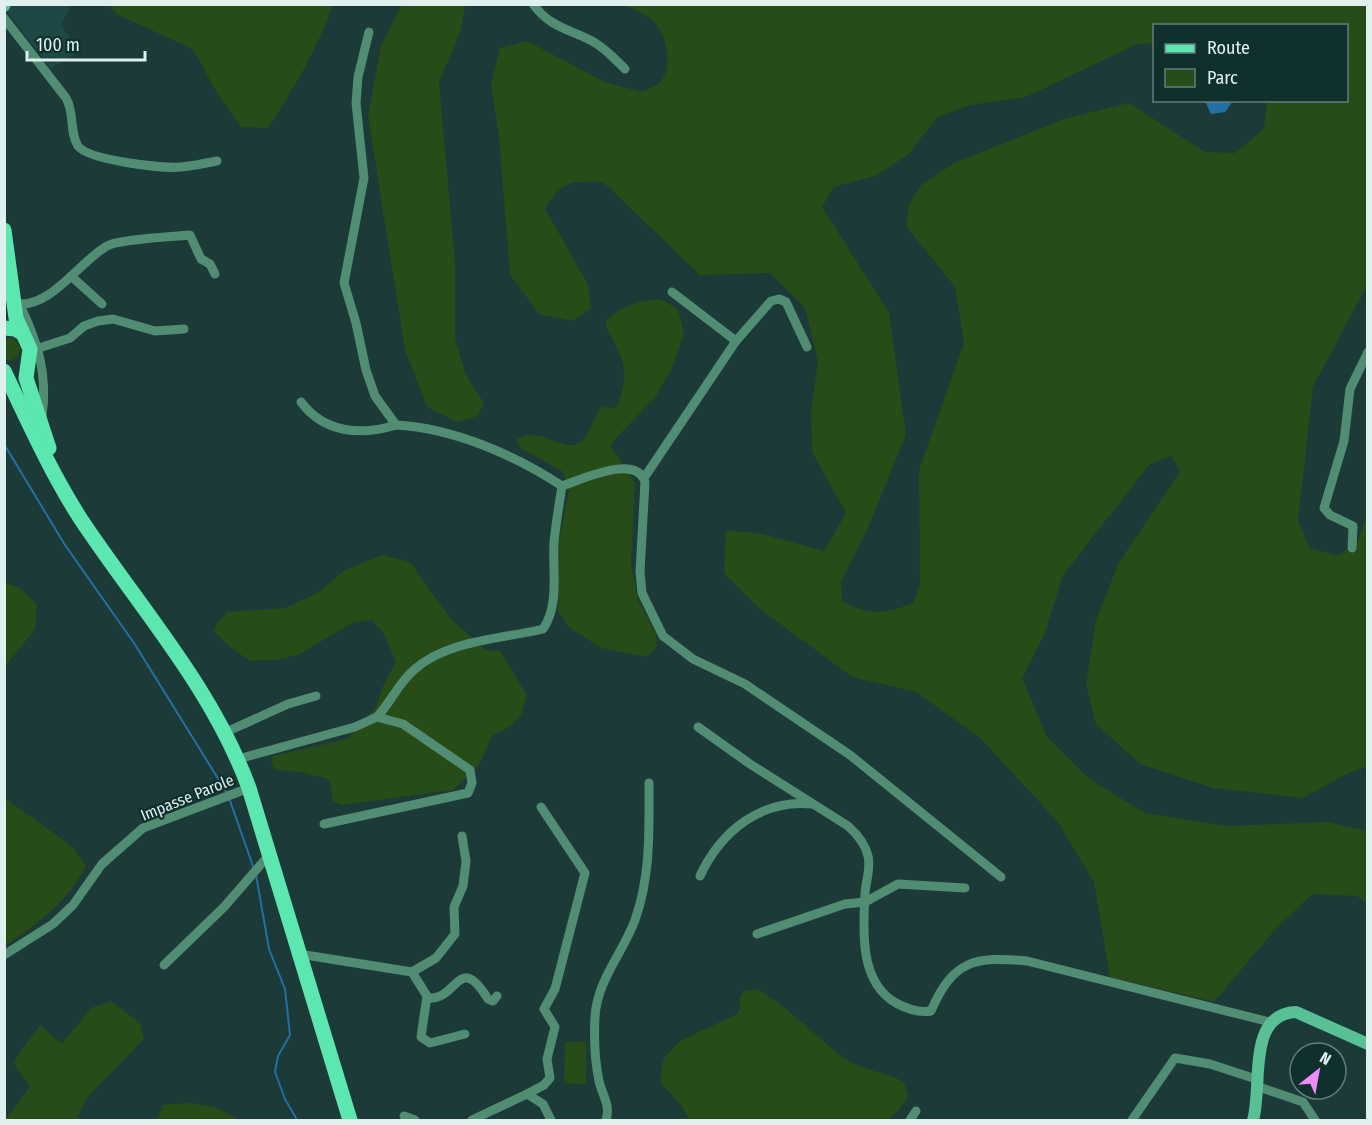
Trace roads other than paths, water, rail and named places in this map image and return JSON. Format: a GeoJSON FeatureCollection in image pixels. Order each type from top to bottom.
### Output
{"type":"FeatureCollection","features":[{"type":"Feature","properties":{"kind":"main road"},"geometry":{"type":"LineString","coordinates":[[4,230],[22,333],[30,349],[26,378],[51,456],[50,466]]}},
{"type":"Feature","properties":{"kind":"main road"},"geometry":{"type":"LineString","coordinates":[[4,328],[15,329],[22,333]]}},
{"type":"Feature","properties":{"kind":"main road"},"geometry":{"type":"LineString","coordinates":[[27,361],[17,369],[4,371],[40,450],[79,516],[195,681],[226,732],[238,759],[249,788],[351,1120]]}},
{"type":"Feature","properties":{"kind":"street"},"geometry":{"type":"LineString","coordinates":[[533,4],[542,17],[552,25],[593,42],[625,69]]}},
{"type":"Feature","properties":{"kind":"street"},"geometry":{"type":"LineString","coordinates":[[4,18],[66,98],[72,111],[77,143],[82,150],[106,158],[176,167],[217,161]]}},
{"type":"Feature","properties":{"kind":"street"},"geometry":{"type":"LineString","coordinates":[[369,32],[358,76],[356,103],[364,178],[344,283],[356,323],[366,370],[375,396],[396,425]]}},
{"type":"Feature","properties":{"kind":"street"},"geometry":{"type":"LineString","coordinates":[[41,428],[44,381],[39,348],[17,304],[48,294],[112,244],[189,235],[201,259],[211,266],[215,274]]}},
{"type":"Feature","properties":{"kind":"street"},"geometry":{"type":"LineString","coordinates":[[71,276],[102,304]]}},
{"type":"Feature","properties":{"kind":"street"},"geometry":{"type":"LineString","coordinates":[[672,292],[736,341]]}},
{"type":"Feature","properties":{"kind":"street"},"geometry":{"type":"LineString","coordinates":[[807,347],[786,302],[779,299],[771,301],[736,341],[644,478],[640,573],[642,593],[663,636],[693,659],[745,684],[850,755],[1001,877]]}},
{"type":"Feature","properties":{"kind":"street"},"geometry":{"type":"LineString","coordinates":[[39,348],[70,338],[88,323],[104,320],[117,320],[155,331],[184,329]]}},
{"type":"Feature","properties":{"kind":"street"},"geometry":{"type":"LineString","coordinates":[[1352,548],[1353,526],[1330,515],[1324,508],[1344,441],[1350,389],[1368,352]]}},
{"type":"Feature","properties":{"kind":"street"},"geometry":{"type":"LineString","coordinates":[[301,402],[315,419],[337,428],[370,432],[396,425],[413,426],[455,436],[512,458],[562,486],[619,468],[634,470],[644,478]]}},
{"type":"Feature","properties":{"kind":"street"},"geometry":{"type":"LineString","coordinates":[[238,759],[355,728],[377,717],[414,669],[450,649],[478,640],[495,640],[543,629],[548,623],[553,600],[554,544],[562,486]]}},
{"type":"Feature","properties":{"kind":"street"},"geometry":{"type":"LineString","coordinates":[[226,732],[288,704],[316,696]]}},
{"type":"Feature","properties":{"kind":"street"},"geometry":{"type":"LineString","coordinates":[[324,824],[468,793],[472,783],[470,770],[403,724],[377,717]]}},
{"type":"Feature","properties":{"kind":"street"},"geometry":{"type":"LineString","coordinates":[[698,727],[750,764],[848,825],[864,844],[869,865],[865,902],[867,959],[875,985],[886,997],[919,1012],[931,1011],[940,989],[960,967],[978,960],[999,958],[1056,968],[1270,1022]]}},
{"type":"Feature","properties":{"kind":"street"},"geometry":{"type":"LineString","coordinates":[[606,1120],[608,1102],[599,1082],[595,1016],[603,982],[629,935],[644,891],[649,852],[649,783]]}},
{"type":"Feature","properties":{"kind":"street","name":"Impasse Parole"},"geometry":{"type":"LineString","coordinates":[[4,955],[53,924],[73,905],[102,864],[143,828],[249,788]]}},
{"type":"Feature","properties":{"kind":"street"},"geometry":{"type":"LineString","coordinates":[[700,876],[722,838],[761,812],[790,802],[814,804]]}},
{"type":"Feature","properties":{"kind":"street"},"geometry":{"type":"LineString","coordinates":[[472,1120],[544,1085],[550,1078],[547,1059],[555,1027],[544,1009],[555,989],[585,873],[541,807]]}},
{"type":"Feature","properties":{"kind":"street"},"geometry":{"type":"LineString","coordinates":[[299,954],[412,972],[436,958],[455,934],[454,907],[461,895],[466,861],[462,836]]}},
{"type":"Feature","properties":{"kind":"street"},"geometry":{"type":"LineString","coordinates":[[164,965],[224,907],[269,855]]}},
{"type":"Feature","properties":{"kind":"street"},"geometry":{"type":"LineString","coordinates":[[757,934],[845,904],[865,902],[898,884],[965,888]]}},
{"type":"Feature","properties":{"kind":"street"},"geometry":{"type":"LineString","coordinates":[[412,972],[427,998],[422,1033],[424,1040],[430,1043],[465,1034]]}},
{"type":"Feature","properties":{"kind":"street"},"geometry":{"type":"LineString","coordinates":[[427,998],[440,997],[463,978],[476,981],[488,999],[493,1000],[497,996]]}},
{"type":"Feature","properties":{"kind":"street"},"geometry":{"type":"LineString","coordinates":[[1252,1120],[1259,1084],[1264,1031],[1270,1022],[1284,1013],[1296,1012],[1346,1037],[1368,1044]]}},
{"type":"Feature","properties":{"kind":"street"},"geometry":{"type":"LineString","coordinates":[[1132,1120],[1175,1058],[1210,1064],[1303,1102],[1315,1120]]}},
{"type":"Feature","properties":{"kind":"street"},"geometry":{"type":"LineString","coordinates":[[527,1094],[543,1104],[551,1120]]}},
{"type":"Feature","properties":{"kind":"street"},"geometry":{"type":"LineString","coordinates":[[910,1120],[916,1111]]}},
{"type":"Feature","properties":{"kind":"street"},"geometry":{"type":"LineString","coordinates":[[404,1116],[415,1120]]}},
{"type":"Feature","properties":{"kind":"water"},"geometry":{"type":"Polygon","coordinates":[[[1205,102],[1232,102],[1225,112],[1211,114],[1205,102]]]}},
{"type":"Feature","properties":{"kind":"waterway"},"geometry":{"type":"LineString","coordinates":[[4,444],[65,545],[134,643],[227,793]]}},
{"type":"Feature","properties":{"kind":"waterway"},"geometry":{"type":"LineString","coordinates":[[229,798],[254,869]]}},
{"type":"Feature","properties":{"kind":"waterway"},"geometry":{"type":"LineString","coordinates":[[256,875],[269,949],[285,989],[290,1035],[278,1056],[275,1072],[285,1099],[297,1120]]}}]}
